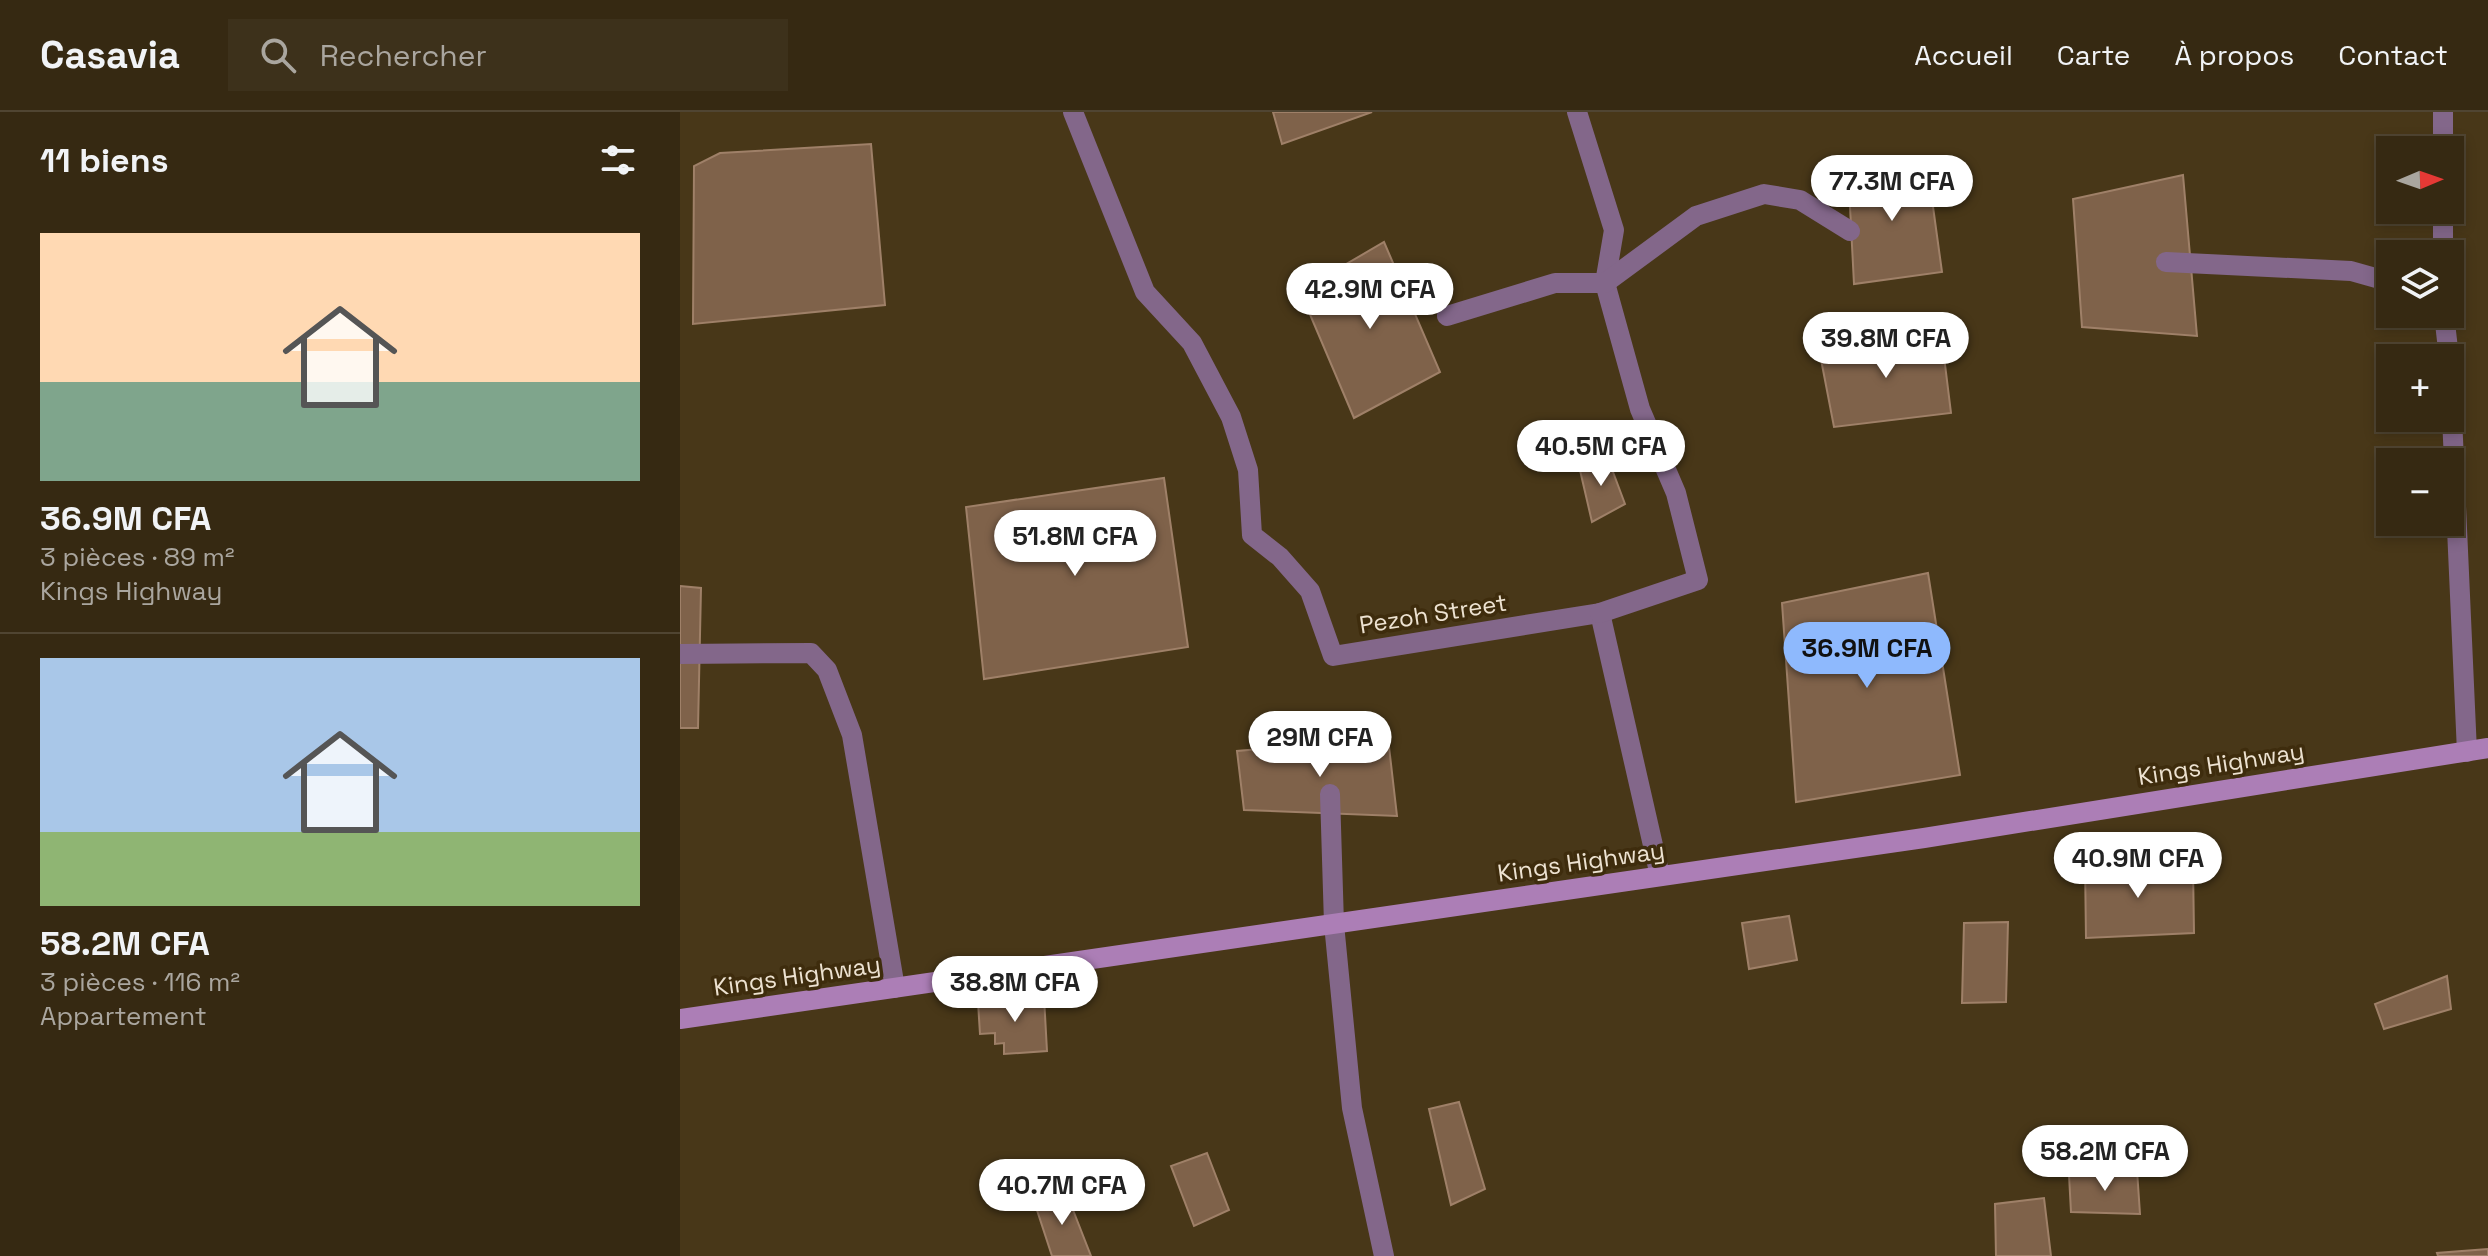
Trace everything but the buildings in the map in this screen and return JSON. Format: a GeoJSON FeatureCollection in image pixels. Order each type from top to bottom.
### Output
{"type":"FeatureCollection","features":[{"type":"Feature","properties":{"kind":"street","name":"Pezoh Street"},"geometry":{"type":"LineString","coordinates":[[1073,112],[1145,292],[1192,343],[1231,417],[1248,470],[1252,535],[1280,557],[1310,591],[1333,656],[1600,613]]}},
{"type":"Feature","properties":{"kind":"street"},"geometry":{"type":"LineString","coordinates":[[1577,112],[1614,230],[1605,283],[1640,409],[1676,493],[1698,580],[1600,613],[1660,876]]}},
{"type":"Feature","properties":{"kind":"street"},"geometry":{"type":"LineString","coordinates":[[2443,112],[2443,136]]}},
{"type":"Feature","properties":{"kind":"street"},"geometry":{"type":"LineString","coordinates":[[1447,316],[1555,283],[1605,283],[1696,216],[1764,194],[1800,200],[1850,231]]}},
{"type":"Feature","properties":{"kind":"street"},"geometry":{"type":"LineString","coordinates":[[2166,262],[2351,271],[2376,278]]}},
{"type":"Feature","properties":{"kind":"street"},"geometry":{"type":"LineString","coordinates":[[2453,432],[2467,752]]}},
{"type":"Feature","properties":{"kind":"street"},"geometry":{"type":"LineString","coordinates":[[680,654],[811,653],[827,670],[852,735],[895,988]]}},
{"type":"Feature","properties":{"kind":"street","name":"Kings Highway"},"geometry":{"type":"LineString","coordinates":[[680,1019],[1924,838],[2488,748]]}},
{"type":"Feature","properties":{"kind":"street"},"geometry":{"type":"LineString","coordinates":[[1330,794],[1334,924],[1352,1108],[1384,1256]]}}]}
